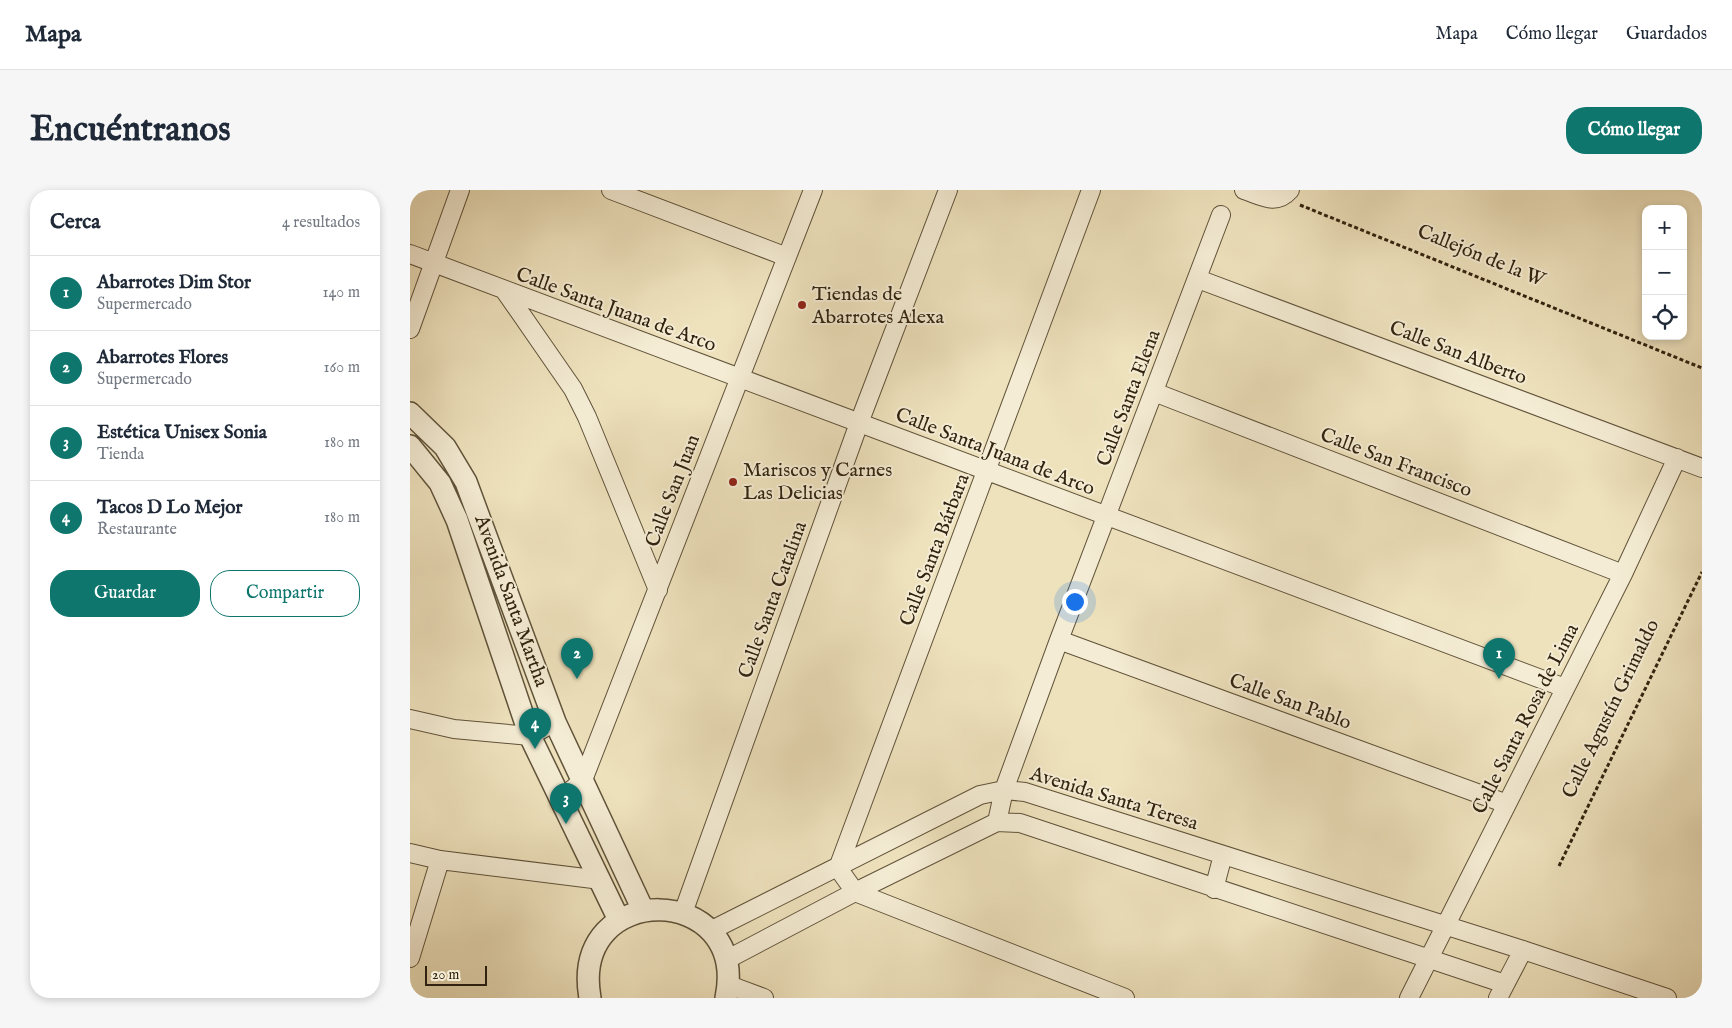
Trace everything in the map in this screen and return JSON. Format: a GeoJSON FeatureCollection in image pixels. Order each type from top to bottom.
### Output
{"type":"FeatureCollection","features":[{"type":"Feature","properties":{"kind":"street"},"geometry":{"type":"LineString","coordinates":[[410,328],[460,190]]}},
{"type":"Feature","properties":{"kind":"street"},"geometry":{"type":"LineString","coordinates":[[611,190],[786,257]]}},
{"type":"Feature","properties":{"kind":"street","name":"Calle San Juan"},"geometry":{"type":"LineString","coordinates":[[561,799],[583,780],[812,190]]}},
{"type":"Feature","properties":{"kind":"street","name":"Calle Santa Catalina"},"geometry":{"type":"LineString","coordinates":[[683,913],[859,423],[948,190]]}},
{"type":"Feature","properties":{"kind":"street","name":"Calle Santa Bárbara"},"geometry":{"type":"LineString","coordinates":[[838,868],[1091,190]]}},
{"type":"Feature","properties":{"kind":"street"},"geometry":{"type":"LineString","coordinates":[[1244,190],[1273,200],[1287,194]]}},
{"type":"Feature","properties":{"kind":"street","name":"Calle Santa Elena"},"geometry":{"type":"LineString","coordinates":[[997,822],[1004,790],[1059,640],[1221,215]]}},
{"type":"Feature","properties":{"kind":"street","name":"Calle Santa Juana de Arco"},"geometry":{"type":"LineString","coordinates":[[410,254],[504,292],[740,378],[1565,688]]}},
{"type":"Feature","properties":{"kind":"street","name":"Calle San Alberto"},"geometry":{"type":"LineString","coordinates":[[1198,279],[1702,468]]}},
{"type":"Feature","properties":{"kind":"street"},"geometry":{"type":"LineString","coordinates":[[504,292],[573,389],[658,590]]}},
{"type":"Feature","properties":{"kind":"street","name":"Calle San Francisco"},"geometry":{"type":"LineString","coordinates":[[1154,392],[1623,574]]}},
{"type":"Feature","properties":{"kind":"street","name":"Avenida Santa Martha"},"geometry":{"type":"LineString","coordinates":[[410,413],[445,447],[466,482],[555,722],[643,910]]}},
{"type":"Feature","properties":{"kind":"street","name":"Avenida Santa Martha"},"geometry":{"type":"LineString","coordinates":[[410,446],[440,483],[457,520],[530,736],[602,880],[619,920]]}},
{"type":"Feature","properties":{"kind":"street","name":"Calle Santa Rosa de Lima"},"geometry":{"type":"LineString","coordinates":[[1409,998],[1623,574],[1677,458]]}},
{"type":"Feature","properties":{"kind":"street","name":"Calle San Pablo"},"geometry":{"type":"LineString","coordinates":[[1059,640],[1507,804]]}},
{"type":"Feature","properties":{"kind":"street"},"geometry":{"type":"LineString","coordinates":[[410,719],[454,730],[530,736],[555,722]]}},
{"type":"Feature","properties":{"kind":"street","name":"Avenida Santa Teresa"},"geometry":{"type":"LineString","coordinates":[[710,931],[980,795],[1004,790],[1025,792],[1446,925],[1657,997]]}},
{"type":"Feature","properties":{"kind":"street"},"geometry":{"type":"LineString","coordinates":[[726,960],[855,892],[997,822],[1020,824],[1214,888],[1428,960],[1502,991],[1523,950]]}},
{"type":"Feature","properties":{"kind":"street"},"geometry":{"type":"LineString","coordinates":[[410,853],[440,860],[602,880]]}},
{"type":"Feature","properties":{"kind":"street"},"geometry":{"type":"LineString","coordinates":[[1214,888],[1223,855]]}},
{"type":"Feature","properties":{"kind":"street"},"geometry":{"type":"LineString","coordinates":[[410,958],[440,860]]}},
{"type":"Feature","properties":{"kind":"street"},"geometry":{"type":"LineString","coordinates":[[838,868],[855,892],[1125,998]]}},
{"type":"Feature","properties":{"kind":"street"},"geometry":{"type":"LineString","coordinates":[[590,998],[588,984],[589,965],[595,948],[605,932],[619,920],[643,910],[663,908],[683,913],[698,920],[710,931],[720,944],[726,960],[727,991],[764,998]]}},
{"type":"Feature","properties":{"kind":"path","name":"Callejón de la W"},"geometry":{"type":"LineString","coordinates":[[1287,194],[1702,368]]}},
{"type":"Feature","properties":{"kind":"path","name":"Calle Agustín Grimaldo"},"geometry":{"type":"LineString","coordinates":[[1559,866],[1702,572]]}},
{"type":"Feature","properties":{"kind":"place","name":"Tiendas de Abarrotes Alexa"},"geometry":{"type":"Point","coordinates":[802,305]}},
{"type":"Feature","properties":{"kind":"place","name":"Mariscos y Carnes Las Delicias"},"geometry":{"type":"Point","coordinates":[733,482]}},
{"type":"Feature","properties":{"kind":"place","name":"Abarrotes Flores"},"geometry":{"type":"Point","coordinates":[577,679]}},
{"type":"Feature","properties":{"kind":"place","name":"Abarrotes Dim Stor"},"geometry":{"type":"Point","coordinates":[1499,679]}},
{"type":"Feature","properties":{"kind":"place","name":"Tacos D Lo Mejor"},"geometry":{"type":"Point","coordinates":[535,749]}},
{"type":"Feature","properties":{"kind":"place","name":"Estética Unisex Sonia"},"geometry":{"type":"Point","coordinates":[566,824]}}]}
